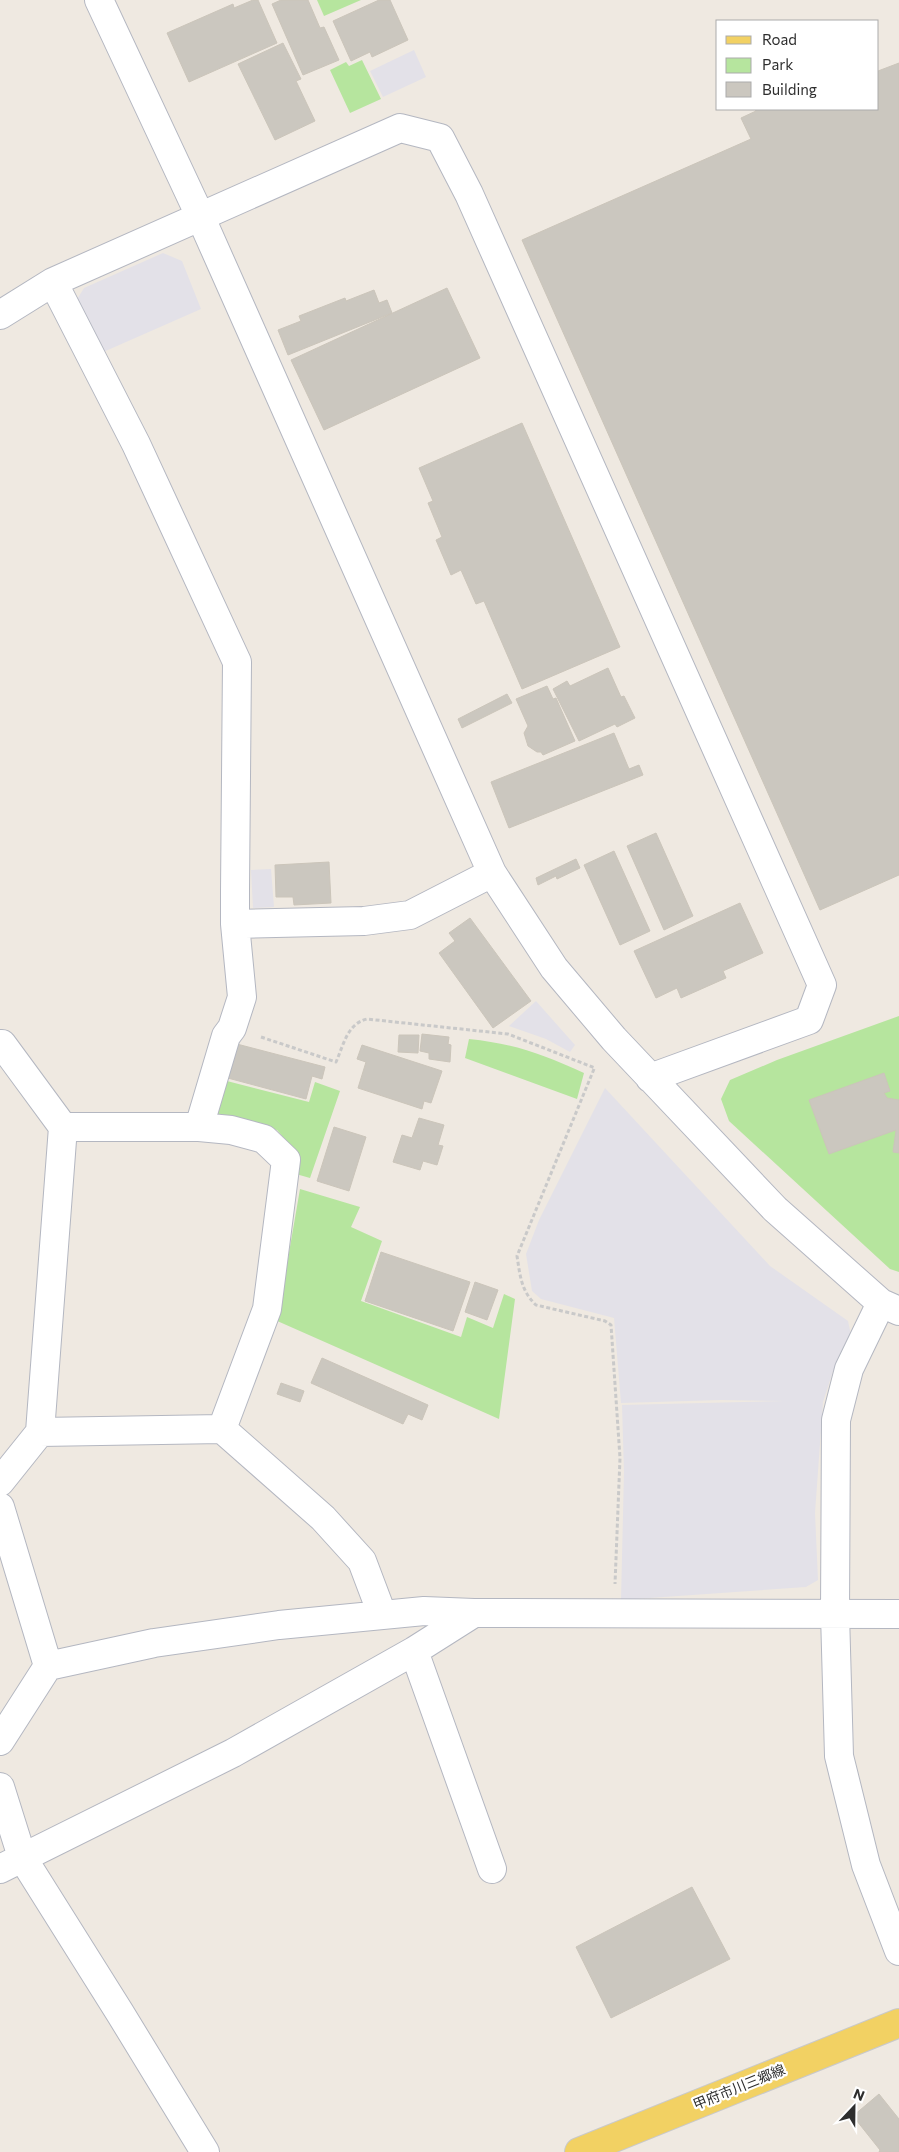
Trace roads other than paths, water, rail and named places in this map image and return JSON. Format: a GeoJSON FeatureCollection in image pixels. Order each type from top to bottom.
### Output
{"type":"FeatureCollection","features":[{"type":"Feature","properties":{"kind":"main road","name":"甲府市川三郷線"},"geometry":{"type":"LineString","coordinates":[[579,2152],[899,2023]]}},
{"type":"Feature","properties":{"kind":"street"},"geometry":{"type":"LineString","coordinates":[[99,0],[201,218],[492,873],[554,968],[621,1048],[775,1209],[890,1307],[849,1369],[836,1420],[835,1614],[839,1756],[866,1866],[899,1951]]}},
{"type":"Feature","properties":{"kind":"street"},"geometry":{"type":"LineString","coordinates":[[0,315],[53,282],[201,218],[400,128],[440,138],[465,186],[822,986],[810,1020],[650,1078]]}},
{"type":"Feature","properties":{"kind":"street"},"geometry":{"type":"LineString","coordinates":[[53,282],[136,444],[237,662],[235,924],[242,997],[232,1028],[226,1036],[199,1127]]}},
{"type":"Feature","properties":{"kind":"street"},"geometry":{"type":"LineString","coordinates":[[235,924],[364,921],[410,915],[492,873]]}},
{"type":"Feature","properties":{"kind":"street"},"geometry":{"type":"LineString","coordinates":[[0,1044],[2,1044],[63,1127],[40,1432],[0,1482]]}},
{"type":"Feature","properties":{"kind":"street"},"geometry":{"type":"LineString","coordinates":[[63,1127],[199,1127],[231,1130],[264,1138],[286,1160],[267,1309],[222,1429]]}},
{"type":"Feature","properties":{"kind":"street"},"geometry":{"type":"LineString","coordinates":[[40,1432],[222,1429],[323,1518],[362,1561],[382,1614]]}},
{"type":"Feature","properties":{"kind":"street"},"geometry":{"type":"LineString","coordinates":[[0,1506],[48,1666]]}},
{"type":"Feature","properties":{"kind":"street"},"geometry":{"type":"LineString","coordinates":[[0,1741],[48,1666],[164,1642],[279,1625],[424,1611],[609,1614],[899,1614]]}},
{"type":"Feature","properties":{"kind":"street"},"geometry":{"type":"LineString","coordinates":[[8,1862],[233,1753],[414,1651],[474,1613]]}},
{"type":"Feature","properties":{"kind":"street"},"geometry":{"type":"LineString","coordinates":[[414,1651],[492,1869]]}},
{"type":"Feature","properties":{"kind":"street"},"geometry":{"type":"LineString","coordinates":[[0,1787],[8,1862],[120,2012],[205,2152]]}}]}
